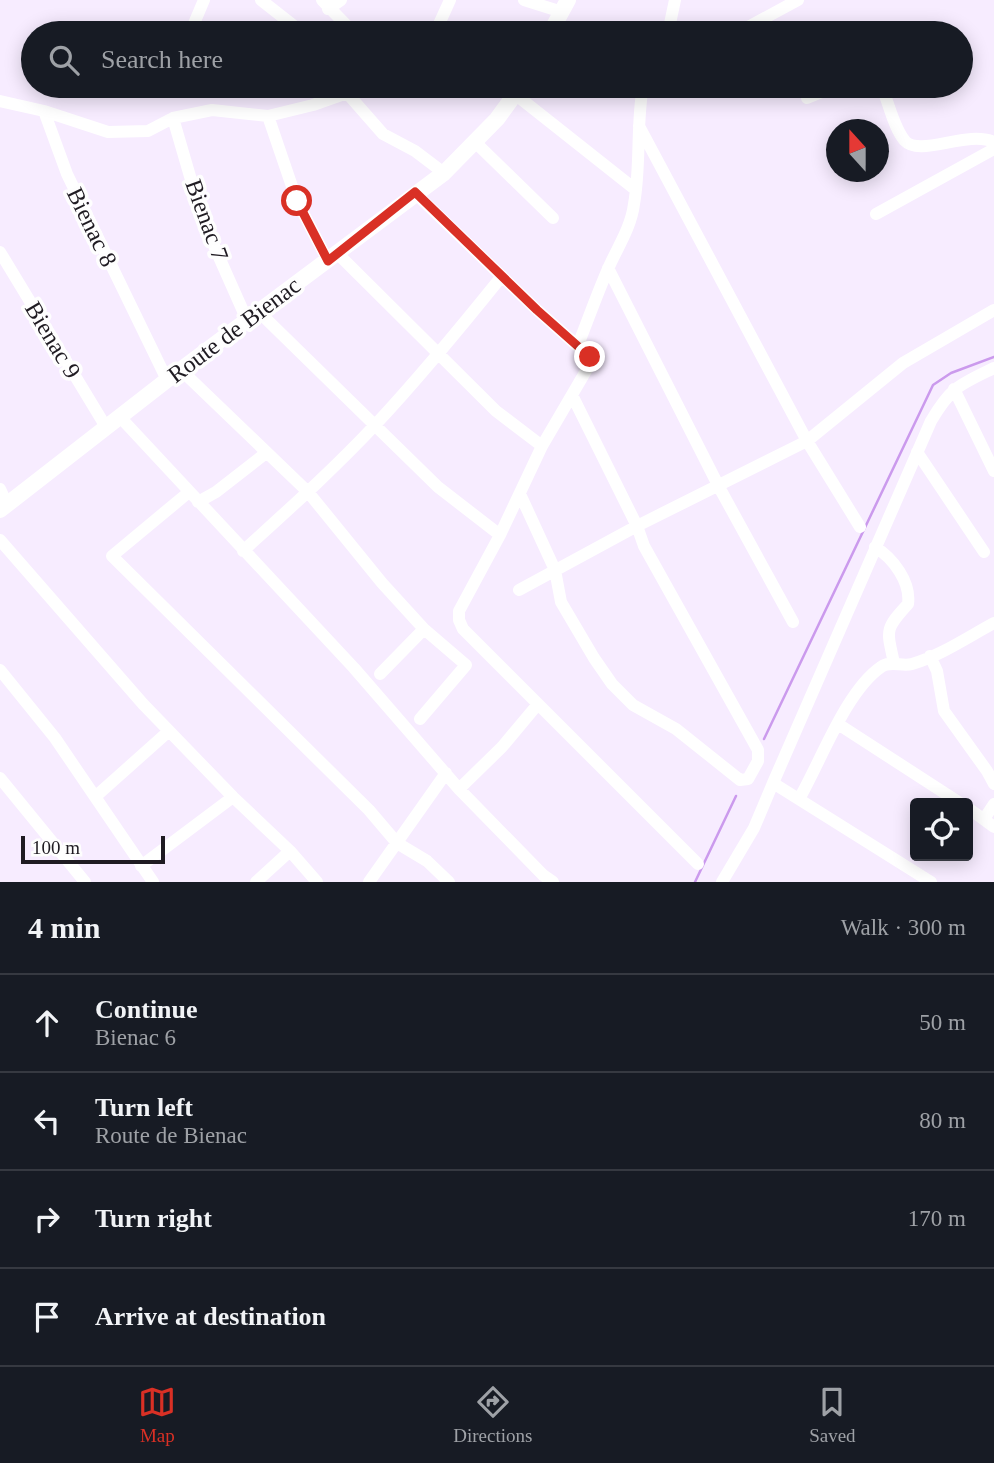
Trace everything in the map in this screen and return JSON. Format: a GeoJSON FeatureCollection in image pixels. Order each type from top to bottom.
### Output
{"type":"FeatureCollection","features":[{"type":"Feature","properties":{"kind":"main road","name":"Route de Bienac"},"geometry":{"type":"LineString","coordinates":[[4,507],[167,380],[415,192],[444,173],[476,143],[512,98]]}},
{"type":"Feature","properties":{"kind":"street"},"geometry":{"type":"LineString","coordinates":[[195,21],[204,0]]}},
{"type":"Feature","properties":{"kind":"street"},"geometry":{"type":"LineString","coordinates":[[261,0],[288,21]]}},
{"type":"Feature","properties":{"kind":"street"},"geometry":{"type":"LineString","coordinates":[[325,4],[341,0]]}},
{"type":"Feature","properties":{"kind":"street"},"geometry":{"type":"LineString","coordinates":[[440,21],[450,0]]}},
{"type":"Feature","properties":{"kind":"street"},"geometry":{"type":"LineString","coordinates":[[524,0],[565,6]]}},
{"type":"Feature","properties":{"kind":"street"},"geometry":{"type":"LineString","coordinates":[[671,21],[676,0]]}},
{"type":"Feature","properties":{"kind":"street"},"geometry":{"type":"LineString","coordinates":[[759,21],[798,0]]}},
{"type":"Feature","properties":{"kind":"street"},"geometry":{"type":"LineString","coordinates":[[325,4],[342,21]]}},
{"type":"Feature","properties":{"kind":"street"},"geometry":{"type":"LineString","coordinates":[[0,101],[44,111],[108,132],[148,131],[173,118],[212,110],[268,116],[313,105],[328,98]]}},
{"type":"Feature","properties":{"kind":"street"},"geometry":{"type":"LineString","coordinates":[[355,98],[383,134],[415,151],[444,173]]}},
{"type":"Feature","properties":{"kind":"street"},"geometry":{"type":"LineString","coordinates":[[527,98],[636,190]]}},
{"type":"Feature","properties":{"kind":"street"},"geometry":{"type":"LineString","coordinates":[[578,345],[608,268],[629,224],[639,166],[642,98]]}},
{"type":"Feature","properties":{"kind":"street"},"geometry":{"type":"LineString","coordinates":[[886,98],[906,143],[927,147],[970,137],[994,142]]}},
{"type":"Feature","properties":{"kind":"street","name":"Bienac 8"},"geometry":{"type":"LineString","coordinates":[[44,111],[66,174],[167,380]]}},
{"type":"Feature","properties":{"kind":"street"},"geometry":{"type":"LineString","coordinates":[[268,116],[297,201],[332,257],[439,354],[496,411],[542,446]]}},
{"type":"Feature","properties":{"kind":"street","name":"Bienac 7"},"geometry":{"type":"LineString","coordinates":[[173,118],[203,221],[253,316]]}},
{"type":"Feature","properties":{"kind":"street"},"geometry":{"type":"LineString","coordinates":[[639,126],[807,441],[860,527]]}},
{"type":"Feature","properties":{"kind":"street"},"geometry":{"type":"LineString","coordinates":[[476,143],[552,218]]}},
{"type":"Feature","properties":{"kind":"street"},"geometry":{"type":"LineString","coordinates":[[876,214],[994,149]]}},
{"type":"Feature","properties":{"kind":"street"},"geometry":{"type":"LineString","coordinates":[[415,192],[590,357],[590,364],[542,446],[500,535],[459,611],[459,620],[463,629],[698,864]]}},
{"type":"Feature","properties":{"kind":"street","name":"Bienac 9"},"geometry":{"type":"LineString","coordinates":[[0,252],[106,428]]}},
{"type":"Feature","properties":{"kind":"street"},"geometry":{"type":"LineString","coordinates":[[608,268],[719,487],[793,622]]}},
{"type":"Feature","properties":{"kind":"street"},"geometry":{"type":"LineString","coordinates":[[243,551],[308,492],[375,425],[439,354],[502,276]]}},
{"type":"Feature","properties":{"kind":"street"},"geometry":{"type":"LineString","coordinates":[[519,590],[638,526],[807,441],[903,363],[994,310]]}},
{"type":"Feature","properties":{"kind":"street"},"geometry":{"type":"LineString","coordinates":[[253,316],[375,425],[438,487],[500,535]]}},
{"type":"Feature","properties":{"kind":"street"},"geometry":{"type":"LineString","coordinates":[[722,882],[754,828],[931,421],[954,389],[994,368]]}},
{"type":"Feature","properties":{"kind":"street"},"geometry":{"type":"LineString","coordinates":[[181,370],[308,492],[382,583],[424,629],[466,665],[419,719]]}},
{"type":"Feature","properties":{"kind":"street"},"geometry":{"type":"LineString","coordinates":[[954,389],[994,471]]}},
{"type":"Feature","properties":{"kind":"street"},"geometry":{"type":"LineString","coordinates":[[520,494],[555,570],[561,602],[612,684],[633,705],[676,729],[740,780],[748,779],[758,761],[758,750],[644,546],[638,526],[572,395]]}},
{"type":"Feature","properties":{"kind":"street"},"geometry":{"type":"LineString","coordinates":[[120,416],[354,668],[459,789],[553,882]]}},
{"type":"Feature","properties":{"kind":"street"},"geometry":{"type":"LineString","coordinates":[[917,452],[984,552]]}},
{"type":"Feature","properties":{"kind":"street"},"geometry":{"type":"LineString","coordinates":[[266,453],[216,492],[193,497],[112,556],[369,810],[397,843],[427,861],[449,882]]}},
{"type":"Feature","properties":{"kind":"street"},"geometry":{"type":"LineString","coordinates":[[0,489],[4,507]]}},
{"type":"Feature","properties":{"kind":"street"},"geometry":{"type":"LineString","coordinates":[[0,540],[169,731],[290,851],[317,882]]}},
{"type":"Feature","properties":{"kind":"street"},"geometry":{"type":"LineString","coordinates":[[875,547],[889,555],[896,564],[909,598],[908,604],[895,617],[888,635],[894,663]]}},
{"type":"Feature","properties":{"kind":"street"},"geometry":{"type":"LineString","coordinates":[[799,799],[858,691],[883,665],[894,663],[906,666],[922,661],[994,623]]}},
{"type":"Feature","properties":{"kind":"street"},"geometry":{"type":"LineString","coordinates":[[380,674],[424,629]]}},
{"type":"Feature","properties":{"kind":"street"},"geometry":{"type":"LineString","coordinates":[[930,656],[937,671],[944,711],[994,784]]}},
{"type":"Feature","properties":{"kind":"street"},"geometry":{"type":"LineString","coordinates":[[0,670],[55,738],[153,882]]}},
{"type":"Feature","properties":{"kind":"street"},"geometry":{"type":"LineString","coordinates":[[459,789],[502,747],[538,704]]}},
{"type":"Feature","properties":{"kind":"street"},"geometry":{"type":"LineString","coordinates":[[838,724],[952,798]]}},
{"type":"Feature","properties":{"kind":"street"},"geometry":{"type":"LineString","coordinates":[[95,797],[169,731]]}},
{"type":"Feature","properties":{"kind":"street"},"geometry":{"type":"LineString","coordinates":[[369,882],[446,773]]}},
{"type":"Feature","properties":{"kind":"street"},"geometry":{"type":"LineString","coordinates":[[0,778],[85,882]]}},
{"type":"Feature","properties":{"kind":"street"},"geometry":{"type":"LineString","coordinates":[[774,783],[931,882]]}},
{"type":"Feature","properties":{"kind":"street"},"geometry":{"type":"LineString","coordinates":[[141,866],[233,797]]}},
{"type":"Feature","properties":{"kind":"street"},"geometry":{"type":"LineString","coordinates":[[973,812],[989,823],[994,804]]}},
{"type":"Feature","properties":{"kind":"street"},"geometry":{"type":"LineString","coordinates":[[256,882],[290,851]]}},
{"type":"Feature","properties":{"kind":"waterway"},"geometry":{"type":"LineString","coordinates":[[764,739],[933,385],[951,373],[994,357]]}},
{"type":"Feature","properties":{"kind":"waterway"},"geometry":{"type":"LineString","coordinates":[[695,882],[736,796]]}},
{"type":"Feature","properties":{"kind":"route"},"geometry":{"type":"LineString","coordinates":[[297,201],[328,261],[415,192],[537,310],[590,357]]}}]}
